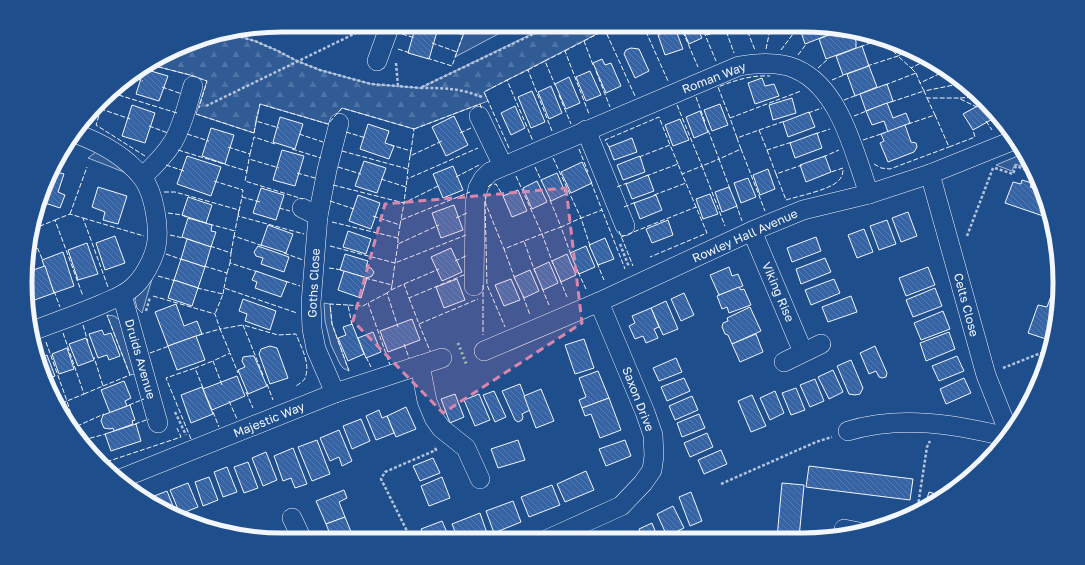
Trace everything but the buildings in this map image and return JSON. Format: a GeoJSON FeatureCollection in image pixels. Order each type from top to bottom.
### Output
{"type":"FeatureCollection","features":[{"type":"Feature","properties":{"kind":"street"},"geometry":{"type":"LineString","coordinates":[[377,61],[387,32]]}},
{"type":"Feature","properties":{"kind":"street","name":"Roman Way"},"geometry":{"type":"LineString","coordinates":[[474,286],[475,203],[478,188],[483,179],[490,172],[739,66],[778,64],[796,69],[815,80],[830,97],[841,115],[869,194]]}},
{"type":"Feature","properties":{"kind":"street"},"geometry":{"type":"LineString","coordinates":[[142,177],[165,154],[174,141],[193,86]]}},
{"type":"Feature","properties":{"kind":"street"},"geometry":{"type":"LineString","coordinates":[[479,116],[503,166]]}},
{"type":"Feature","properties":{"kind":"street","name":"Goths Close"},"geometry":{"type":"LineString","coordinates":[[335,393],[316,349],[312,330],[310,212],[327,170],[339,123]]}},
{"type":"Feature","properties":{"kind":"street"},"geometry":{"type":"LineString","coordinates":[[586,130],[626,226]]}},
{"type":"Feature","properties":{"kind":"street"},"geometry":{"type":"LineString","coordinates":[[37,329],[122,295],[132,288],[139,279],[152,257],[156,246],[157,233],[152,196],[142,177],[117,154],[104,145],[80,135]]}},
{"type":"Feature","properties":{"kind":"street","name":"Rowley Hall Avenue"},"geometry":{"type":"LineString","coordinates":[[484,351],[599,302],[752,231],[803,210],[869,194],[930,174],[1010,142]]}},
{"type":"Feature","properties":{"kind":"street","name":"Celts Close"},"geometry":{"type":"LineString","coordinates":[[930,174],[986,375],[1007,427]]}},
{"type":"Feature","properties":{"kind":"street","name":"Viking Rise"},"geometry":{"type":"LineString","coordinates":[[752,231],[803,352]]}},
{"type":"Feature","properties":{"kind":"street","name":"Druids Avenue"},"geometry":{"type":"LineString","coordinates":[[122,295],[158,423]]}},
{"type":"Feature","properties":{"kind":"street","name":"Saxon Drive"},"geometry":{"type":"LineString","coordinates":[[561,533],[620,506],[644,484],[652,470],[654,456],[652,435],[645,412],[599,302]]}},
{"type":"Feature","properties":{"kind":"street"},"geometry":{"type":"LineString","coordinates":[[784,362],[821,344]]}},
{"type":"Feature","properties":{"kind":"street","name":"Majestic Way"},"geometry":{"type":"LineString","coordinates":[[125,477],[335,393],[442,358]]}},
{"type":"Feature","properties":{"kind":"street"},"geometry":{"type":"LineString","coordinates":[[420,365],[427,401],[434,418],[441,428],[466,448],[480,479]]}},
{"type":"Feature","properties":{"kind":"street"},"geometry":{"type":"LineString","coordinates":[[848,431],[863,426],[902,422],[938,424],[976,429],[1001,435]]}},
{"type":"Feature","properties":{"kind":"street"},"geometry":{"type":"LineString","coordinates":[[292,518],[299,533]]}},
{"type":"Feature","properties":{"kind":"path"},"geometry":{"type":"LineString","coordinates":[[205,106],[358,32]]}},
{"type":"Feature","properties":{"kind":"path"},"geometry":{"type":"LineString","coordinates":[[420,88],[537,32]]}},
{"type":"Feature","properties":{"kind":"path"},"geometry":{"type":"LineString","coordinates":[[238,36],[255,41],[278,51],[297,62],[371,84],[420,88],[452,88],[472,93],[483,98]]}},
{"type":"Feature","properties":{"kind":"path"},"geometry":{"type":"LineString","coordinates":[[396,58],[398,86]]}},
{"type":"Feature","properties":{"kind":"path"},"geometry":{"type":"LineString","coordinates":[[965,242],[995,162]]}},
{"type":"Feature","properties":{"kind":"path"},"geometry":{"type":"LineString","coordinates":[[993,167],[1013,174],[1016,166],[1026,169]]}},
{"type":"Feature","properties":{"kind":"path"},"geometry":{"type":"LineString","coordinates":[[986,375],[1043,352]]}},
{"type":"Feature","properties":{"kind":"path"},"geometry":{"type":"LineString","coordinates":[[918,504],[927,447],[938,424]]}},
{"type":"Feature","properties":{"kind":"path"},"geometry":{"type":"LineString","coordinates":[[721,484],[816,442],[848,431]]}},
{"type":"Feature","properties":{"kind":"path"},"geometry":{"type":"LineString","coordinates":[[408,533],[382,479],[385,472],[436,450],[434,444]]}},
{"type":"Feature","properties":{"kind":"highlighted area"},"geometry":{"type":"Polygon","coordinates":[[[566,188],[582,323],[443,413],[353,321],[385,204],[566,188]]]}},
{"type":"Feature","properties":{"kind":"shaded area"},"geometry":{"type":"Polygon","coordinates":[[[464,32],[502,32],[455,57],[464,32]]]}},
{"type":"Feature","properties":{"kind":"shaded area"},"geometry":{"type":"Polygon","coordinates":[[[96,152],[100,152],[129,174],[88,158],[96,152]]]}},
{"type":"Feature","properties":{"kind":"shaded area"},"geometry":{"type":"Polygon","coordinates":[[[1018,156],[1024,167],[1015,164],[1012,171],[996,165],[1018,156]]]}},
{"type":"Feature","properties":{"kind":"shaded area"},"geometry":{"type":"Polygon","coordinates":[[[152,279],[142,313],[137,308],[135,300],[137,291],[152,279]]]}},
{"type":"Feature","properties":{"kind":"shaded area"},"geometry":{"type":"Polygon","coordinates":[[[324,303],[330,304],[332,324],[349,371],[343,368],[340,364],[331,345],[325,321],[324,303]]]}},
{"type":"Feature","properties":{"kind":"shaded area"},"geometry":{"type":"Polygon","coordinates":[[[107,315],[114,316],[120,320],[136,374],[130,375],[107,315]]]}},
{"type":"Feature","properties":{"kind":"green space"},"geometry":{"type":"Polygon","coordinates":[[[536,32],[600,32],[484,92],[488,101],[414,129],[342,108],[328,124],[260,104],[254,133],[196,114],[207,81],[156,66],[202,45],[238,36],[255,41],[320,70],[371,84],[420,88],[536,32]]]}},
{"type":"Feature","properties":{"kind":"hedge"},"geometry":{"type":"LineString","coordinates":[[458,343],[467,366]]}},
{"type":"Feature","properties":{"kind":"fence"},"geometry":{"type":"LineString","coordinates":[[454,32],[463,35],[457,52]]}},
{"type":"Feature","properties":{"kind":"fence"},"geometry":{"type":"LineString","coordinates":[[584,41],[601,32]]}},
{"type":"Feature","properties":{"kind":"fence"},"geometry":{"type":"LineString","coordinates":[[606,32],[635,96]]}},
{"type":"Feature","properties":{"kind":"fence"},"geometry":{"type":"LineString","coordinates":[[646,32],[668,81]]}},
{"type":"Feature","properties":{"kind":"fence"},"geometry":{"type":"LineString","coordinates":[[683,32],[698,67]]}},
{"type":"Feature","properties":{"kind":"fence"},"geometry":{"type":"LineString","coordinates":[[704,32],[716,61]]}},
{"type":"Feature","properties":{"kind":"fence"},"geometry":{"type":"LineString","coordinates":[[726,32],[734,53]]}},
{"type":"Feature","properties":{"kind":"fence"},"geometry":{"type":"LineString","coordinates":[[748,32],[755,50]]}},
{"type":"Feature","properties":{"kind":"fence"},"geometry":{"type":"LineString","coordinates":[[766,49],[770,32]]}},
{"type":"Feature","properties":{"kind":"fence"},"geometry":{"type":"LineString","coordinates":[[781,50],[794,32]]}},
{"type":"Feature","properties":{"kind":"fence"},"geometry":{"type":"LineString","coordinates":[[402,34],[415,38]]}},
{"type":"Feature","properties":{"kind":"fence"},"geometry":{"type":"LineString","coordinates":[[565,51],[584,41],[593,65]]}},
{"type":"Feature","properties":{"kind":"fence"},"geometry":{"type":"LineString","coordinates":[[860,47],[872,42]]}},
{"type":"Feature","properties":{"kind":"fence"},"geometry":{"type":"LineString","coordinates":[[427,58],[452,66],[457,52],[432,43]]}},
{"type":"Feature","properties":{"kind":"fence"},"geometry":{"type":"LineString","coordinates":[[798,55],[807,43]]}},
{"type":"Feature","properties":{"kind":"fence"},"geometry":{"type":"LineString","coordinates":[[867,66],[898,56],[890,48]]}},
{"type":"Feature","properties":{"kind":"fence"},"geometry":{"type":"LineString","coordinates":[[398,49],[410,53]]}},
{"type":"Feature","properties":{"kind":"fence"},"geometry":{"type":"LineString","coordinates":[[545,61],[565,51],[589,114]]}},
{"type":"Feature","properties":{"kind":"fence"},"geometry":{"type":"LineString","coordinates":[[903,53],[898,56],[911,68],[922,63]]}},
{"type":"Feature","properties":{"kind":"fence"},"geometry":{"type":"LineString","coordinates":[[818,68],[828,59]]}},
{"type":"Feature","properties":{"kind":"fence"},"geometry":{"type":"LineString","coordinates":[[528,70],[545,61],[555,85]]}},
{"type":"Feature","properties":{"kind":"fence"},"geometry":{"type":"LineString","coordinates":[[156,66],[207,81],[199,108]]}},
{"type":"Feature","properties":{"kind":"fence"},"geometry":{"type":"LineString","coordinates":[[885,85],[916,73],[911,68]]}},
{"type":"Feature","properties":{"kind":"fence"},"geometry":{"type":"LineString","coordinates":[[507,80],[528,70],[552,131]]}},
{"type":"Feature","properties":{"kind":"fence"},"geometry":{"type":"LineString","coordinates":[[596,71],[610,107]]}},
{"type":"Feature","properties":{"kind":"fence"},"geometry":{"type":"LineString","coordinates":[[916,73],[920,83],[941,73]]}},
{"type":"Feature","properties":{"kind":"fence"},"geometry":{"type":"LineString","coordinates":[[832,80],[844,75]]}},
{"type":"Feature","properties":{"kind":"fence"},"geometry":{"type":"LineString","coordinates":[[730,118],[718,87],[744,78],[770,76]]}},
{"type":"Feature","properties":{"kind":"fence"},"geometry":{"type":"LineString","coordinates":[[137,79],[143,81]]}},
{"type":"Feature","properties":{"kind":"fence"},"geometry":{"type":"LineString","coordinates":[[509,148],[484,92],[507,80],[533,141]]}},
{"type":"Feature","properties":{"kind":"fence"},"geometry":{"type":"LineString","coordinates":[[891,102],[924,91],[920,83]]}},
{"type":"Feature","properties":{"kind":"fence"},"geometry":{"type":"LineString","coordinates":[[956,85],[924,91],[927,98],[958,98],[977,107]]}},
{"type":"Feature","properties":{"kind":"fence"},"geometry":{"type":"LineString","coordinates":[[162,87],[182,94]]}},
{"type":"Feature","properties":{"kind":"fence"},"geometry":{"type":"LineString","coordinates":[[737,138],[730,118],[801,91]]}},
{"type":"Feature","properties":{"kind":"fence"},"geometry":{"type":"LineString","coordinates":[[117,94],[177,113]]}},
{"type":"Feature","properties":{"kind":"fence"},"geometry":{"type":"LineString","coordinates":[[559,95],[571,124]]}},
{"type":"Feature","properties":{"kind":"fence"},"geometry":{"type":"LineString","coordinates":[[844,100],[857,95]]}},
{"type":"Feature","properties":{"kind":"fence"},"geometry":{"type":"LineString","coordinates":[[696,97],[705,122]]}},
{"type":"Feature","properties":{"kind":"fence"},"geometry":{"type":"LineString","coordinates":[[960,98],[972,97]]}},
{"type":"Feature","properties":{"kind":"fence"},"geometry":{"type":"LineString","coordinates":[[908,124],[935,115],[927,98]]}},
{"type":"Feature","properties":{"kind":"fence"},"geometry":{"type":"LineString","coordinates":[[256,121],[260,104],[328,124],[342,108],[414,129],[411,151],[391,145]]}},
{"type":"Feature","properties":{"kind":"fence"},"geometry":{"type":"LineString","coordinates":[[414,129],[480,104],[482,110]]}},
{"type":"Feature","properties":{"kind":"fence"},"geometry":{"type":"LineString","coordinates":[[677,105],[702,166],[682,174],[686,183]]}},
{"type":"Feature","properties":{"kind":"fence"},"geometry":{"type":"LineString","coordinates":[[808,113],[822,108]]}},
{"type":"Feature","properties":{"kind":"fence"},"geometry":{"type":"LineString","coordinates":[[101,109],[130,119]]}},
{"type":"Feature","properties":{"kind":"fence"},"geometry":{"type":"LineString","coordinates":[[101,110],[96,125],[145,156]]}},
{"type":"Feature","properties":{"kind":"fence"},"geometry":{"type":"LineString","coordinates":[[854,116],[869,110]]}},
{"type":"Feature","properties":{"kind":"fence"},"geometry":{"type":"LineString","coordinates":[[196,114],[254,133],[254,135]]}},
{"type":"Feature","properties":{"kind":"fence"},"geometry":{"type":"LineString","coordinates":[[935,115],[949,147],[975,137],[973,130]]}},
{"type":"Feature","properties":{"kind":"fence"},"geometry":{"type":"LineString","coordinates":[[609,147],[605,140],[659,117],[670,145]]}},
{"type":"Feature","properties":{"kind":"fence"},"geometry":{"type":"LineString","coordinates":[[254,133],[256,121],[279,128]]}},
{"type":"Feature","properties":{"kind":"fence"},"geometry":{"type":"LineString","coordinates":[[759,130],[785,121]]}},
{"type":"Feature","properties":{"kind":"fence"},"geometry":{"type":"LineString","coordinates":[[986,121],[992,130]]}},
{"type":"Feature","properties":{"kind":"fence"},"geometry":{"type":"LineString","coordinates":[[149,126],[168,133]]}},
{"type":"Feature","properties":{"kind":"fence"},"geometry":{"type":"LineString","coordinates":[[460,133],[471,128]]}},
{"type":"Feature","properties":{"kind":"fence"},"geometry":{"type":"LineString","coordinates":[[815,134],[830,129]]}},
{"type":"Feature","properties":{"kind":"fence"},"geometry":{"type":"LineString","coordinates":[[708,130],[719,159],[702,166],[725,226]]}},
{"type":"Feature","properties":{"kind":"fence"},"geometry":{"type":"LineString","coordinates":[[741,149],[737,138],[759,130],[767,150],[792,142]]}},
{"type":"Feature","properties":{"kind":"fence"},"geometry":{"type":"LineString","coordinates":[[346,132],[366,138]]}},
{"type":"Feature","properties":{"kind":"fence"},"geometry":{"type":"LineString","coordinates":[[863,140],[884,133]]}},
{"type":"Feature","properties":{"kind":"fence"},"geometry":{"type":"LineString","coordinates":[[187,134],[209,141]]}},
{"type":"Feature","properties":{"kind":"fence"},"geometry":{"type":"LineString","coordinates":[[299,134],[323,142]]}},
{"type":"Feature","properties":{"kind":"fence"},"geometry":{"type":"LineString","coordinates":[[250,154],[254,137],[275,144]]}},
{"type":"Feature","properties":{"kind":"fence"},"geometry":{"type":"LineString","coordinates":[[411,151],[410,156],[442,141]]}},
{"type":"Feature","properties":{"kind":"fence"},"geometry":{"type":"LineString","coordinates":[[639,157],[670,145],[678,164]]}},
{"type":"Feature","properties":{"kind":"fence"},"geometry":{"type":"LineString","coordinates":[[228,147],[250,154],[249,159]]}},
{"type":"Feature","properties":{"kind":"fence"},"geometry":{"type":"LineString","coordinates":[[874,164],[881,168],[890,169],[949,147]]}},
{"type":"Feature","properties":{"kind":"fence"},"geometry":{"type":"LineString","coordinates":[[408,169],[407,179],[478,148]]}},
{"type":"Feature","properties":{"kind":"fence"},"geometry":{"type":"LineString","coordinates":[[292,149],[321,158]]}},
{"type":"Feature","properties":{"kind":"fence"},"geometry":{"type":"LineString","coordinates":[[579,149],[588,172]]}},
{"type":"Feature","properties":{"kind":"fence"},"geometry":{"type":"LineString","coordinates":[[730,189],[719,159],[741,149],[765,211]]}},
{"type":"Feature","properties":{"kind":"fence"},"geometry":{"type":"LineString","coordinates":[[178,150],[247,171],[245,181],[303,199]]}},
{"type":"Feature","properties":{"kind":"fence"},"geometry":{"type":"LineString","coordinates":[[767,150],[776,174],[802,165]]}},
{"type":"Feature","properties":{"kind":"fence"},"geometry":{"type":"LineString","coordinates":[[823,157],[839,150]]}},
{"type":"Feature","properties":{"kind":"fence"},"geometry":{"type":"LineString","coordinates":[[342,151],[408,169],[410,156]]}},
{"type":"Feature","properties":{"kind":"fence"},"geometry":{"type":"LineString","coordinates":[[553,158],[581,218],[561,227],[571,255]]}},
{"type":"Feature","properties":{"kind":"fence"},"geometry":{"type":"LineString","coordinates":[[247,171],[249,159],[279,168]]}},
{"type":"Feature","properties":{"kind":"fence"},"geometry":{"type":"LineString","coordinates":[[456,177],[481,164]]}},
{"type":"Feature","properties":{"kind":"fence"},"geometry":{"type":"LineString","coordinates":[[646,176],[678,164],[682,174]]}},
{"type":"Feature","properties":{"kind":"fence"},"geometry":{"type":"LineString","coordinates":[[166,165],[184,171]]}},
{"type":"Feature","properties":{"kind":"fence"},"geometry":{"type":"LineString","coordinates":[[70,214],[87,167]]}},
{"type":"Feature","properties":{"kind":"fence"},"geometry":{"type":"LineString","coordinates":[[338,167],[361,174]]}},
{"type":"Feature","properties":{"kind":"fence"},"geometry":{"type":"LineString","coordinates":[[535,167],[542,182]]}},
{"type":"Feature","properties":{"kind":"fence"},"geometry":{"type":"LineString","coordinates":[[776,174],[786,200],[833,185],[841,177],[843,168],[831,172]]}},
{"type":"Feature","properties":{"kind":"fence"},"geometry":{"type":"LineString","coordinates":[[297,173],[315,178]]}},
{"type":"Feature","properties":{"kind":"fence"},"geometry":{"type":"LineString","coordinates":[[516,176],[542,234],[524,241],[535,272]]}},
{"type":"Feature","properties":{"kind":"fence"},"geometry":{"type":"LineString","coordinates":[[381,179],[406,187],[407,179]]}},
{"type":"Feature","properties":{"kind":"fence"},"geometry":{"type":"LineString","coordinates":[[214,181],[243,190],[242,197]]}},
{"type":"Feature","properties":{"kind":"fence"},"geometry":{"type":"LineString","coordinates":[[591,182],[602,210]]}},
{"type":"Feature","properties":{"kind":"fence"},"geometry":{"type":"LineString","coordinates":[[617,187],[627,183]]}},
{"type":"Feature","properties":{"kind":"fence"},"geometry":{"type":"LineString","coordinates":[[654,195],[686,183],[696,207]]}},
{"type":"Feature","properties":{"kind":"fence"},"geometry":{"type":"LineString","coordinates":[[488,187],[496,184],[503,196]]}},
{"type":"Feature","properties":{"kind":"fence"},"geometry":{"type":"LineString","coordinates":[[333,185],[404,203],[401,220],[470,192]]}},
{"type":"Feature","properties":{"kind":"fence"},"geometry":{"type":"LineString","coordinates":[[406,187],[404,203],[440,185]]}},
{"type":"Feature","properties":{"kind":"fence"},"geometry":{"type":"LineString","coordinates":[[164,192],[175,192],[239,210],[235,231]]}},
{"type":"Feature","properties":{"kind":"fence"},"geometry":{"type":"LineString","coordinates":[[486,194],[485,202],[504,249]]}},
{"type":"Feature","properties":{"kind":"fence"},"geometry":{"type":"LineString","coordinates":[[260,202],[242,197],[238,216],[304,234]]}},
{"type":"Feature","properties":{"kind":"fence"},"geometry":{"type":"LineString","coordinates":[[550,200],[561,227],[542,234],[553,264]]}},
{"type":"Feature","properties":{"kind":"fence"},"geometry":{"type":"LineString","coordinates":[[330,201],[354,209]]}},
{"type":"Feature","properties":{"kind":"fence"},"geometry":{"type":"LineString","coordinates":[[485,202],[487,285],[505,327]]}},
{"type":"Feature","properties":{"kind":"fence"},"geometry":{"type":"LineString","coordinates":[[624,207],[636,202]]}},
{"type":"Feature","properties":{"kind":"fence"},"geometry":{"type":"LineString","coordinates":[[736,204],[742,221]]}},
{"type":"Feature","properties":{"kind":"fence"},"geometry":{"type":"LineString","coordinates":[[621,237],[696,207],[707,233],[650,257]]}},
{"type":"Feature","properties":{"kind":"fence"},"geometry":{"type":"LineString","coordinates":[[279,208],[290,211]]}},
{"type":"Feature","properties":{"kind":"fence"},"geometry":{"type":"LineString","coordinates":[[590,246],[581,218],[602,210],[625,269]]}},
{"type":"Feature","properties":{"kind":"fence"},"geometry":{"type":"LineString","coordinates":[[168,213],[182,215],[190,219]]}},
{"type":"Feature","properties":{"kind":"fence"},"geometry":{"type":"LineString","coordinates":[[456,218],[467,213]]}},
{"type":"Feature","properties":{"kind":"fence"},"geometry":{"type":"LineString","coordinates":[[55,220],[70,214],[83,218],[108,287]]}},
{"type":"Feature","properties":{"kind":"fence"},"geometry":{"type":"LineString","coordinates":[[373,216],[400,225],[401,220]]}},
{"type":"Feature","properties":{"kind":"fence"},"geometry":{"type":"LineString","coordinates":[[83,218],[144,236]]}},
{"type":"Feature","properties":{"kind":"fence"},"geometry":{"type":"LineString","coordinates":[[39,227],[55,220],[83,296]]}},
{"type":"Feature","properties":{"kind":"fence"},"geometry":{"type":"LineString","coordinates":[[332,222],[398,238],[400,225]]}},
{"type":"Feature","properties":{"kind":"fence"},"geometry":{"type":"LineString","coordinates":[[209,224],[235,231],[234,236]]}},
{"type":"Feature","properties":{"kind":"fence"},"geometry":{"type":"LineString","coordinates":[[398,238],[398,244],[439,225]]}},
{"type":"Feature","properties":{"kind":"fence"},"geometry":{"type":"LineString","coordinates":[[619,231],[633,266]]}},
{"type":"Feature","properties":{"kind":"fence"},"geometry":{"type":"LineString","coordinates":[[170,235],[183,238]]}},
{"type":"Feature","properties":{"kind":"fence"},"geometry":{"type":"LineString","coordinates":[[398,244],[395,263],[466,235]]}},
{"type":"Feature","properties":{"kind":"fence"},"geometry":{"type":"LineString","coordinates":[[231,253],[234,236],[263,246]]}},
{"type":"Feature","properties":{"kind":"fence"},"geometry":{"type":"LineString","coordinates":[[515,279],[504,249],[524,241]]}},
{"type":"Feature","properties":{"kind":"fence"},"geometry":{"type":"LineString","coordinates":[[35,243],[43,261]]}},
{"type":"Feature","properties":{"kind":"fence"},"geometry":{"type":"LineString","coordinates":[[210,246],[231,253],[230,263]]}},
{"type":"Feature","properties":{"kind":"fence"},"geometry":{"type":"LineString","coordinates":[[330,246],[395,263],[392,285],[365,278]]}},
{"type":"Feature","properties":{"kind":"fence"},"geometry":{"type":"LineString","coordinates":[[284,253],[303,260]]}},
{"type":"Feature","properties":{"kind":"fence"},"geometry":{"type":"LineString","coordinates":[[166,254],[183,260]]}},
{"type":"Feature","properties":{"kind":"fence"},"geometry":{"type":"LineString","coordinates":[[455,261],[468,255]]}},
{"type":"Feature","properties":{"kind":"fence"},"geometry":{"type":"LineString","coordinates":[[227,273],[230,263],[258,272]]}},
{"type":"Feature","properties":{"kind":"fence"},"geometry":{"type":"LineString","coordinates":[[597,263],[604,280]]}},
{"type":"Feature","properties":{"kind":"fence"},"geometry":{"type":"LineString","coordinates":[[204,266],[227,273],[224,288]]}},
{"type":"Feature","properties":{"kind":"fence"},"geometry":{"type":"LineString","coordinates":[[329,268],[343,270]]}},
{"type":"Feature","properties":{"kind":"fence"},"geometry":{"type":"LineString","coordinates":[[404,284],[439,269]]}},
{"type":"Feature","properties":{"kind":"fence"},"geometry":{"type":"LineString","coordinates":[[578,272],[586,289]]}},
{"type":"Feature","properties":{"kind":"fence"},"geometry":{"type":"LineString","coordinates":[[391,290],[404,284],[409,298],[466,274]]}},
{"type":"Feature","properties":{"kind":"fence"},"geometry":{"type":"LineString","coordinates":[[158,276],[176,281]]}},
{"type":"Feature","properties":{"kind":"fence"},"geometry":{"type":"LineString","coordinates":[[560,280],[567,297]]}},
{"type":"Feature","properties":{"kind":"fence"},"geometry":{"type":"LineString","coordinates":[[285,281],[300,286]]}},
{"type":"Feature","properties":{"kind":"fence"},"geometry":{"type":"LineString","coordinates":[[392,285],[391,290],[387,293],[398,327]]}},
{"type":"Feature","properties":{"kind":"fence"},"geometry":{"type":"LineString","coordinates":[[483,285],[483,335]]}},
{"type":"Feature","properties":{"kind":"fence"},"geometry":{"type":"LineString","coordinates":[[197,288],[223,294],[215,314]]}},
{"type":"Feature","properties":{"kind":"fence"},"geometry":{"type":"LineString","coordinates":[[223,294],[224,288],[297,313]]}},
{"type":"Feature","properties":{"kind":"fence"},"geometry":{"type":"LineString","coordinates":[[542,288],[549,305]]}},
{"type":"Feature","properties":{"kind":"fence"},"geometry":{"type":"LineString","coordinates":[[54,291],[60,307]]}},
{"type":"Feature","properties":{"kind":"fence"},"geometry":{"type":"LineString","coordinates":[[387,293],[368,303],[390,365]]}},
{"type":"Feature","properties":{"kind":"fence"},"geometry":{"type":"LineString","coordinates":[[153,296],[215,314],[220,329],[243,325]]}},
{"type":"Feature","properties":{"kind":"fence"},"geometry":{"type":"LineString","coordinates":[[523,296],[530,315]]}},
{"type":"Feature","properties":{"kind":"fence"},"geometry":{"type":"LineString","coordinates":[[409,298],[419,324],[478,299]]}},
{"type":"Feature","properties":{"kind":"fence"},"geometry":{"type":"LineString","coordinates":[[352,325],[348,305],[363,306],[368,303]]}},
{"type":"Feature","properties":{"kind":"fence"},"geometry":{"type":"LineString","coordinates":[[348,305],[330,304],[332,324],[349,371]]}},
{"type":"Feature","properties":{"kind":"fence"},"geometry":{"type":"LineString","coordinates":[[103,386],[130,375],[107,315]]}},
{"type":"Feature","properties":{"kind":"fence"},"geometry":{"type":"LineString","coordinates":[[419,324],[430,351]]}},
{"type":"Feature","properties":{"kind":"fence"},"geometry":{"type":"LineString","coordinates":[[83,325],[88,342]]}},
{"type":"Feature","properties":{"kind":"fence"},"geometry":{"type":"LineString","coordinates":[[263,375],[243,325],[278,335],[296,334],[305,356],[307,367],[307,373],[304,379],[296,386]]}},
{"type":"Feature","properties":{"kind":"fence"},"geometry":{"type":"LineString","coordinates":[[199,335],[220,329],[230,353]]}},
{"type":"Feature","properties":{"kind":"fence"},"geometry":{"type":"LineString","coordinates":[[63,333],[84,394],[67,401],[73,420]]}},
{"type":"Feature","properties":{"kind":"fence"},"geometry":{"type":"LineString","coordinates":[[46,342],[67,401],[63,403]]}},
{"type":"Feature","properties":{"kind":"fence"},"geometry":{"type":"LineString","coordinates":[[404,344],[409,358]]}},
{"type":"Feature","properties":{"kind":"fence"},"geometry":{"type":"LineString","coordinates":[[150,353],[169,346]]}},
{"type":"Feature","properties":{"kind":"fence"},"geometry":{"type":"LineString","coordinates":[[222,385],[213,361],[230,353],[238,373]]}},
{"type":"Feature","properties":{"kind":"fence"},"geometry":{"type":"LineString","coordinates":[[84,394],[103,386],[94,357]]}},
{"type":"Feature","properties":{"kind":"fence"},"geometry":{"type":"LineString","coordinates":[[366,357],[371,367]]}},
{"type":"Feature","properties":{"kind":"fence"},"geometry":{"type":"LineString","coordinates":[[203,388],[195,368],[213,361]]}},
{"type":"Feature","properties":{"kind":"fence"},"geometry":{"type":"LineString","coordinates":[[191,439],[166,378],[195,368]]}},
{"type":"Feature","properties":{"kind":"fence"},"geometry":{"type":"LineString","coordinates":[[267,384],[273,400]]}},
{"type":"Feature","properties":{"kind":"fence"},"geometry":{"type":"LineString","coordinates":[[246,392],[253,408]]}},
{"type":"Feature","properties":{"kind":"fence"},"geometry":{"type":"LineString","coordinates":[[129,405],[144,399]]}},
{"type":"Feature","properties":{"kind":"fence"},"geometry":{"type":"LineString","coordinates":[[229,401],[237,419]]}},
{"type":"Feature","properties":{"kind":"fence"},"geometry":{"type":"LineString","coordinates":[[213,412],[219,427]]}},
{"type":"Feature","properties":{"kind":"fence"},"geometry":{"type":"LineString","coordinates":[[77,426],[104,414]]}},
{"type":"Feature","properties":{"kind":"fence"},"geometry":{"type":"LineString","coordinates":[[135,424],[149,419]]}},
{"type":"Feature","properties":{"kind":"fence"},"geometry":{"type":"LineString","coordinates":[[107,462],[181,437],[177,428]]}},
{"type":"Feature","properties":{"kind":"fence"},"geometry":{"type":"LineString","coordinates":[[87,439],[106,434]]}}]}
